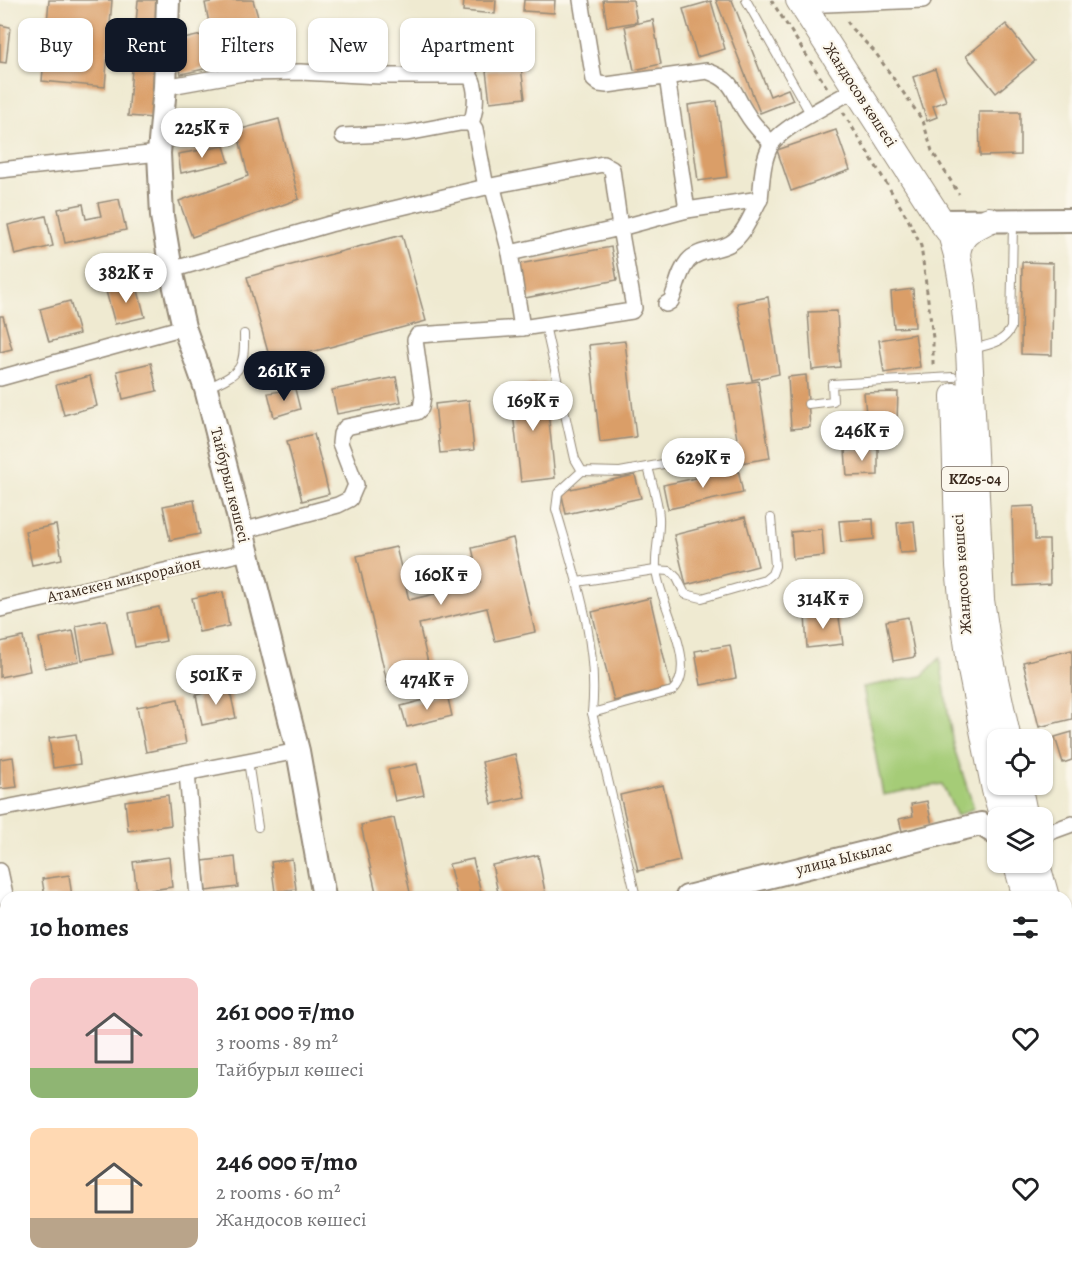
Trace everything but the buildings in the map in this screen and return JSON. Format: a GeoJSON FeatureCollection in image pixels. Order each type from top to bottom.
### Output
{"type":"FeatureCollection","features":[{"type":"Feature","properties":{"kind":"main road","name":"Жандосов көшесі"},"geometry":{"type":"LineString","coordinates":[[801,3],[846,95],[951,234],[957,255],[969,350],[981,600],[988,647],[1006,729]]}},
{"type":"Feature","properties":{"kind":"main road"},"geometry":{"type":"LineString","coordinates":[[957,255],[958,244],[968,231],[1001,220]]}},
{"type":"Feature","properties":{"kind":"main road","name":"Жандосов көшесі"},"geometry":{"type":"LineString","coordinates":[[941,221],[936,240],[947,297],[943,377],[959,566],[971,670],[995,790],[995,807]]}},
{"type":"Feature","properties":{"kind":"main road"},"geometry":{"type":"LineString","coordinates":[[1010,873],[1022,891]]}},
{"type":"Feature","properties":{"kind":"main road"},"geometry":{"type":"LineString","coordinates":[[1039,873],[1044,891]]}},
{"type":"Feature","properties":{"kind":"street","name":"Тайбурыл көшесі"},"geometry":{"type":"LineString","coordinates":[[168,0],[165,87],[159,153],[162,216],[171,270],[184,327],[206,389],[298,751],[323,891]]}},
{"type":"Feature","properties":{"kind":"street"},"geometry":{"type":"LineString","coordinates":[[581,0],[594,80],[598,84],[607,85],[707,71],[720,75],[734,88],[746,114],[771,143]]}},
{"type":"Feature","properties":{"kind":"street"},"geometry":{"type":"LineString","coordinates":[[801,3],[923,0]]}},
{"type":"Feature","properties":{"kind":"street"},"geometry":{"type":"LineString","coordinates":[[165,87],[243,74],[300,72],[380,76],[470,76],[473,79],[476,103],[471,123],[475,129],[486,187]]}},
{"type":"Feature","properties":{"kind":"street"},"geometry":{"type":"LineString","coordinates":[[667,77],[687,210]]}},
{"type":"Feature","properties":{"kind":"street"},"geometry":{"type":"LineString","coordinates":[[666,304],[671,301],[677,282],[688,261],[696,255],[731,243],[744,229],[760,199],[766,155],[771,143],[783,132],[846,95]]}},
{"type":"Feature","properties":{"kind":"street"},"geometry":{"type":"LineString","coordinates":[[343,136],[407,133],[471,123]]}},
{"type":"Feature","properties":{"kind":"street"},"geometry":{"type":"LineString","coordinates":[[0,170],[159,153]]}},
{"type":"Feature","properties":{"kind":"street"},"geometry":{"type":"LineString","coordinates":[[171,270],[330,224],[486,187],[603,164],[612,168],[634,310],[522,328],[510,253],[494,192],[486,187]]}},
{"type":"Feature","properties":{"kind":"street"},"geometry":{"type":"LineString","coordinates":[[510,253],[687,210],[760,199]]}},
{"type":"Feature","properties":{"kind":"street"},"geometry":{"type":"LineString","coordinates":[[941,221],[1072,220]]}},
{"type":"Feature","properties":{"kind":"street"},"geometry":{"type":"LineString","coordinates":[[0,378],[184,327]]}},
{"type":"Feature","properties":{"kind":"street","name":"Атамекен микрорайон"},"geometry":{"type":"LineString","coordinates":[[0,609],[245,541],[350,499],[356,485],[340,443],[341,434],[346,427],[417,412],[421,408],[423,396],[415,340],[418,335],[522,328]]}},
{"type":"Feature","properties":{"kind":"street"},"geometry":{"type":"LineString","coordinates":[[0,809],[298,751]]}},
{"type":"Feature","properties":{"kind":"street"},"geometry":{"type":"LineString","coordinates":[[187,773],[197,891]]}},
{"type":"Feature","properties":{"kind":"street"},"geometry":{"type":"LineString","coordinates":[[1053,831],[1072,824]]}},
{"type":"Feature","properties":{"kind":"street","name":"улица Ыкылас"},"geometry":{"type":"LineString","coordinates":[[735,891],[987,827]]}},
{"type":"Feature","properties":{"kind":"street"},"geometry":{"type":"LineString","coordinates":[[0,871],[4,891]]}},
{"type":"Feature","properties":{"kind":"lane"},"geometry":{"type":"LineString","coordinates":[[746,0],[811,115]]}},
{"type":"Feature","properties":{"kind":"lane"},"geometry":{"type":"LineString","coordinates":[[969,350],[1007,337],[1011,328],[1001,220]]}},
{"type":"Feature","properties":{"kind":"lane"},"geometry":{"type":"LineString","coordinates":[[545,325],[575,459],[582,471]]}},
{"type":"Feature","properties":{"kind":"lane"},"geometry":{"type":"LineString","coordinates":[[206,389],[234,375],[244,357],[244,334]]}},
{"type":"Feature","properties":{"kind":"lane"},"geometry":{"type":"LineString","coordinates":[[808,404],[833,401],[832,384],[943,377]]}},
{"type":"Feature","properties":{"kind":"lane"},"geometry":{"type":"LineString","coordinates":[[635,891],[592,713],[594,688],[586,613],[556,508],[558,493],[582,471],[620,472],[679,461]]}},
{"type":"Feature","properties":{"kind":"lane"},"geometry":{"type":"LineString","coordinates":[[592,713],[672,691],[678,686],[681,675],[681,657],[656,570],[659,516],[648,467]]}},
{"type":"Feature","properties":{"kind":"lane"},"geometry":{"type":"LineString","coordinates":[[577,582],[656,570],[670,571],[677,578],[685,594],[702,598],[765,580],[772,574],[775,566],[771,518]]}},
{"type":"Feature","properties":{"kind":"lane"},"geometry":{"type":"LineString","coordinates":[[248,761],[258,827]]}},
{"type":"Feature","properties":{"kind":"path"},"geometry":{"type":"LineString","coordinates":[[771,0],[846,95],[921,246],[933,338],[943,377]]}},
{"type":"Feature","properties":{"kind":"path"},"geometry":{"type":"LineString","coordinates":[[847,21],[875,52],[923,121],[932,151],[959,194]]}},
{"type":"Feature","properties":{"kind":"green space"},"geometry":{"type":"Polygon","coordinates":[[[940,658],[953,745],[974,808],[957,816],[942,784],[883,795],[863,687],[922,676],[940,658]]]}}]}
